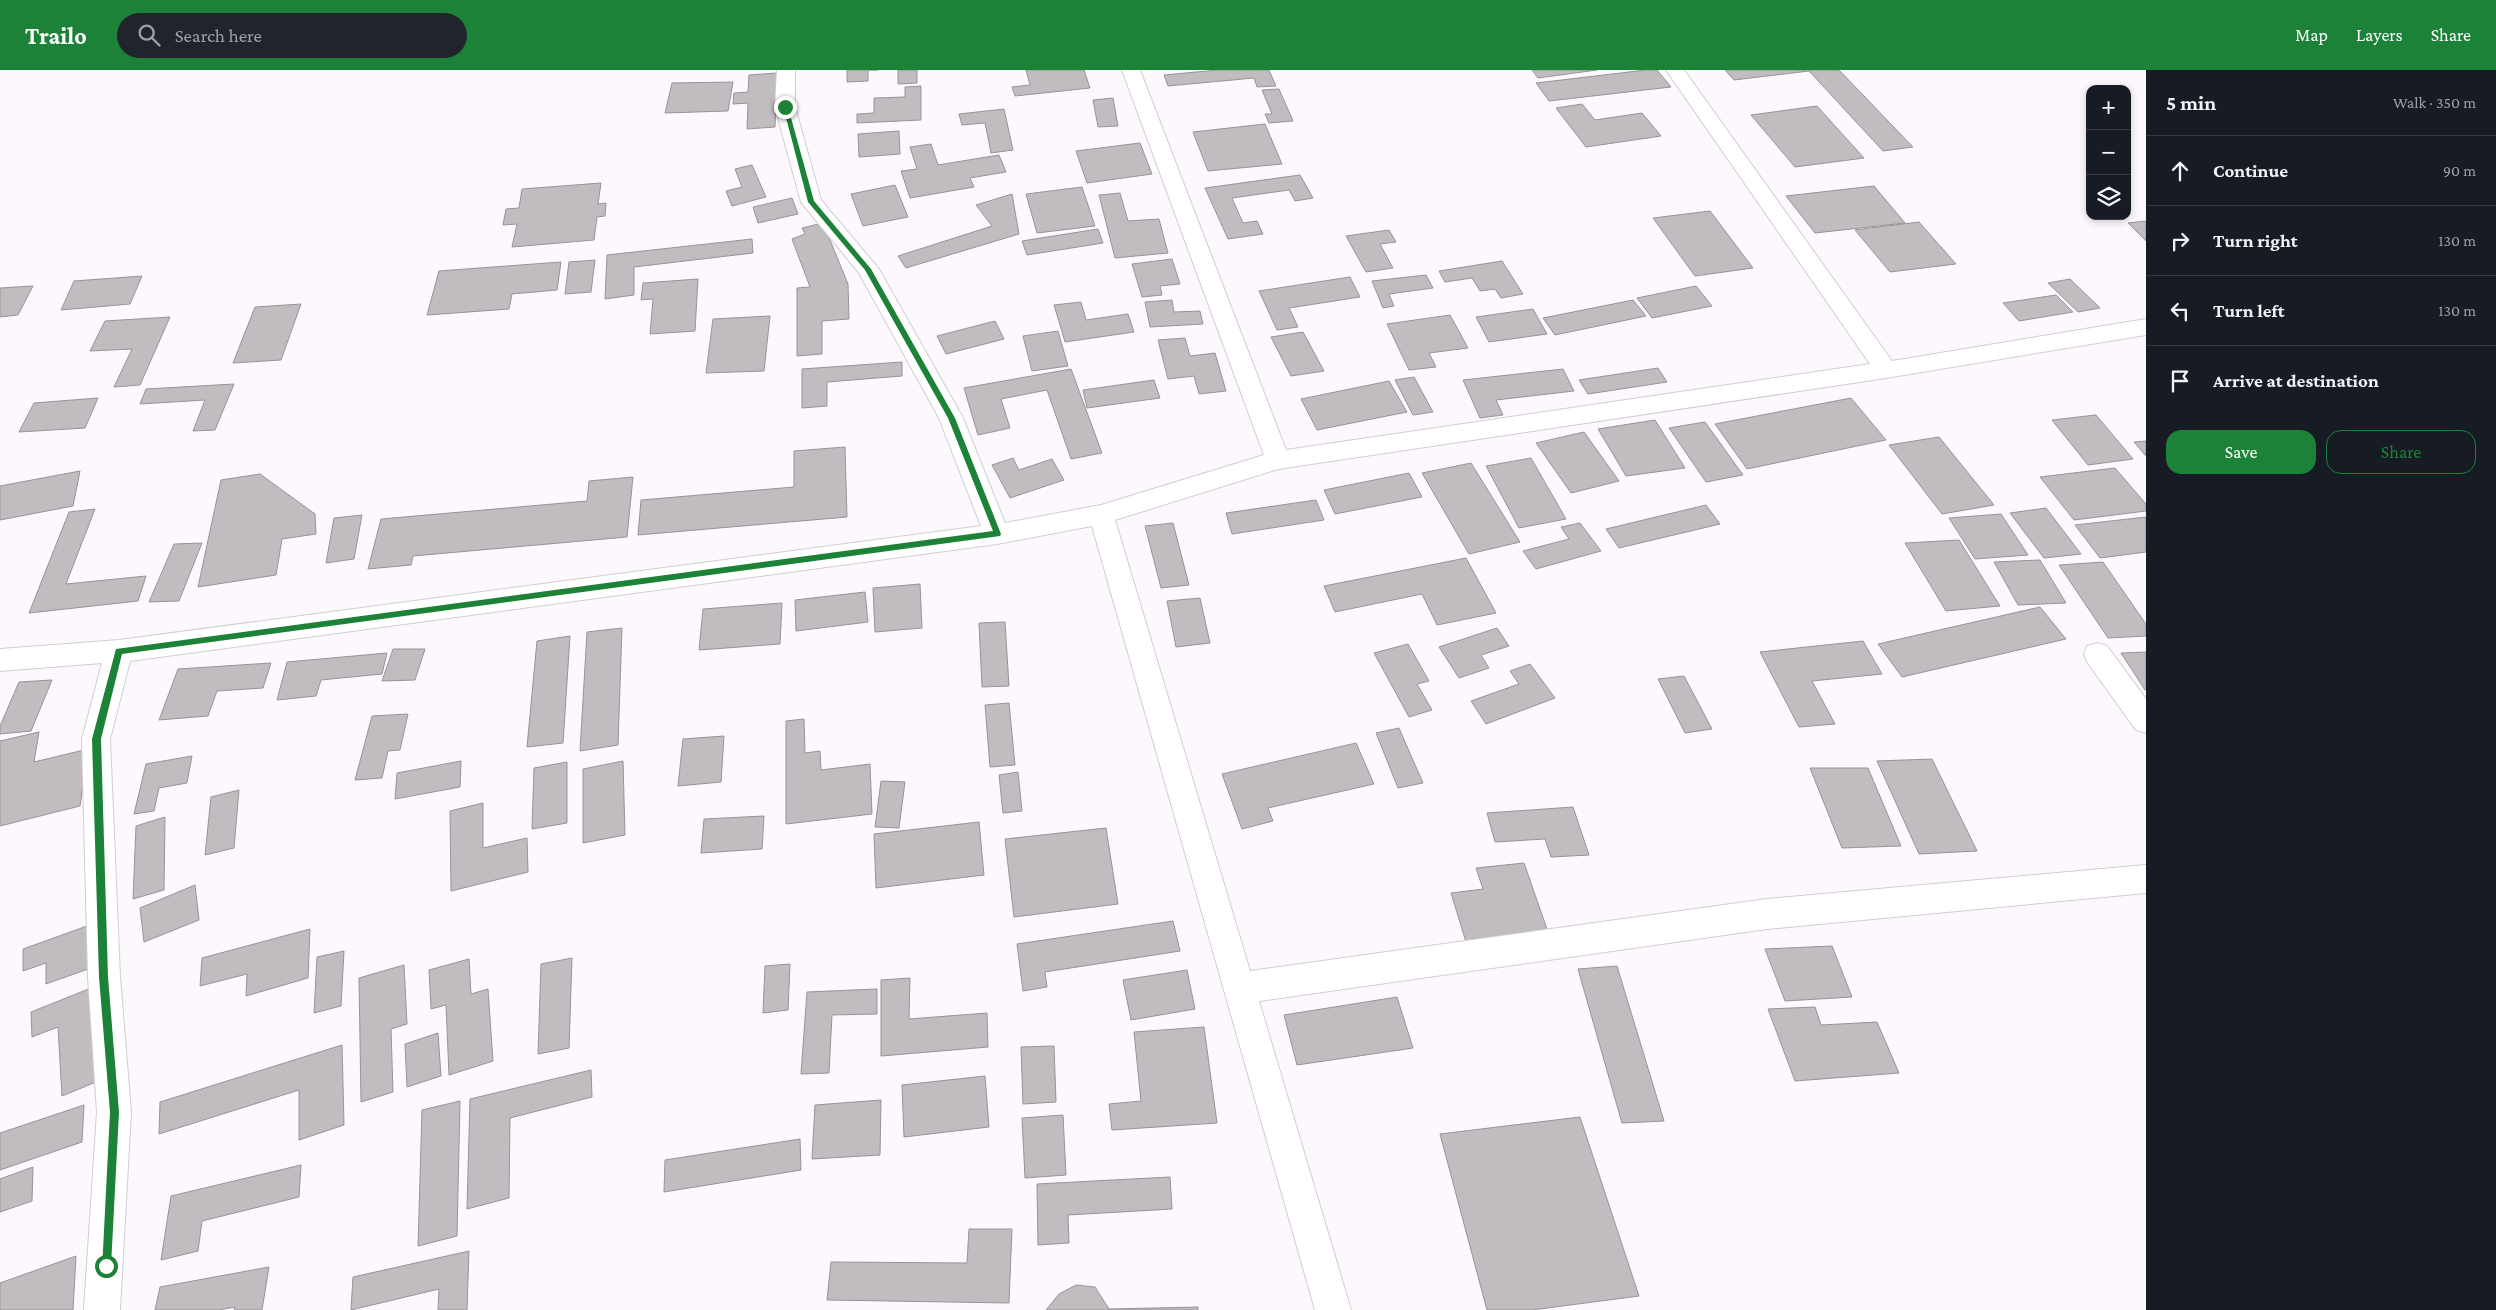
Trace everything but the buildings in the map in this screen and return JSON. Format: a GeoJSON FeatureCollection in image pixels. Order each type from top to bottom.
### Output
{"type":"FeatureCollection","features":[{"type":"Feature","properties":{"kind":"street"},"geometry":{"type":"LineString","coordinates":[[786,70],[785,107],[812,202],[868,269],[905,335],[951,418],[997,534]]}},
{"type":"Feature","properties":{"kind":"street"},"geometry":{"type":"LineString","coordinates":[[1132,70],[1278,460]]}},
{"type":"Feature","properties":{"kind":"street"},"geometry":{"type":"LineString","coordinates":[[1675,70],[1886,370]]}},
{"type":"Feature","properties":{"kind":"street"},"geometry":{"type":"LineString","coordinates":[[0,660],[119,651],[997,534],[1101,515],[1278,460],[1886,370],[2146,327]]}},
{"type":"Feature","properties":{"kind":"street"},"geometry":{"type":"LineString","coordinates":[[1101,515],[1333,1310]]}},
{"type":"Feature","properties":{"kind":"street"},"geometry":{"type":"LineString","coordinates":[[102,1310],[114,1112],[104,977],[96,739],[119,651]]}},
{"type":"Feature","properties":{"kind":"street"},"geometry":{"type":"LineString","coordinates":[[2097,654],[2146,721]]}},
{"type":"Feature","properties":{"kind":"street"},"geometry":{"type":"LineString","coordinates":[[1238,988],[1767,914],[2146,879]]}},
{"type":"Feature","properties":{"kind":"route"},"geometry":{"type":"LineString","coordinates":[[106,1266],[114,1112],[104,977],[96,739],[119,651],[997,534],[951,418],[868,269],[812,202],[785,107]]}}]}
